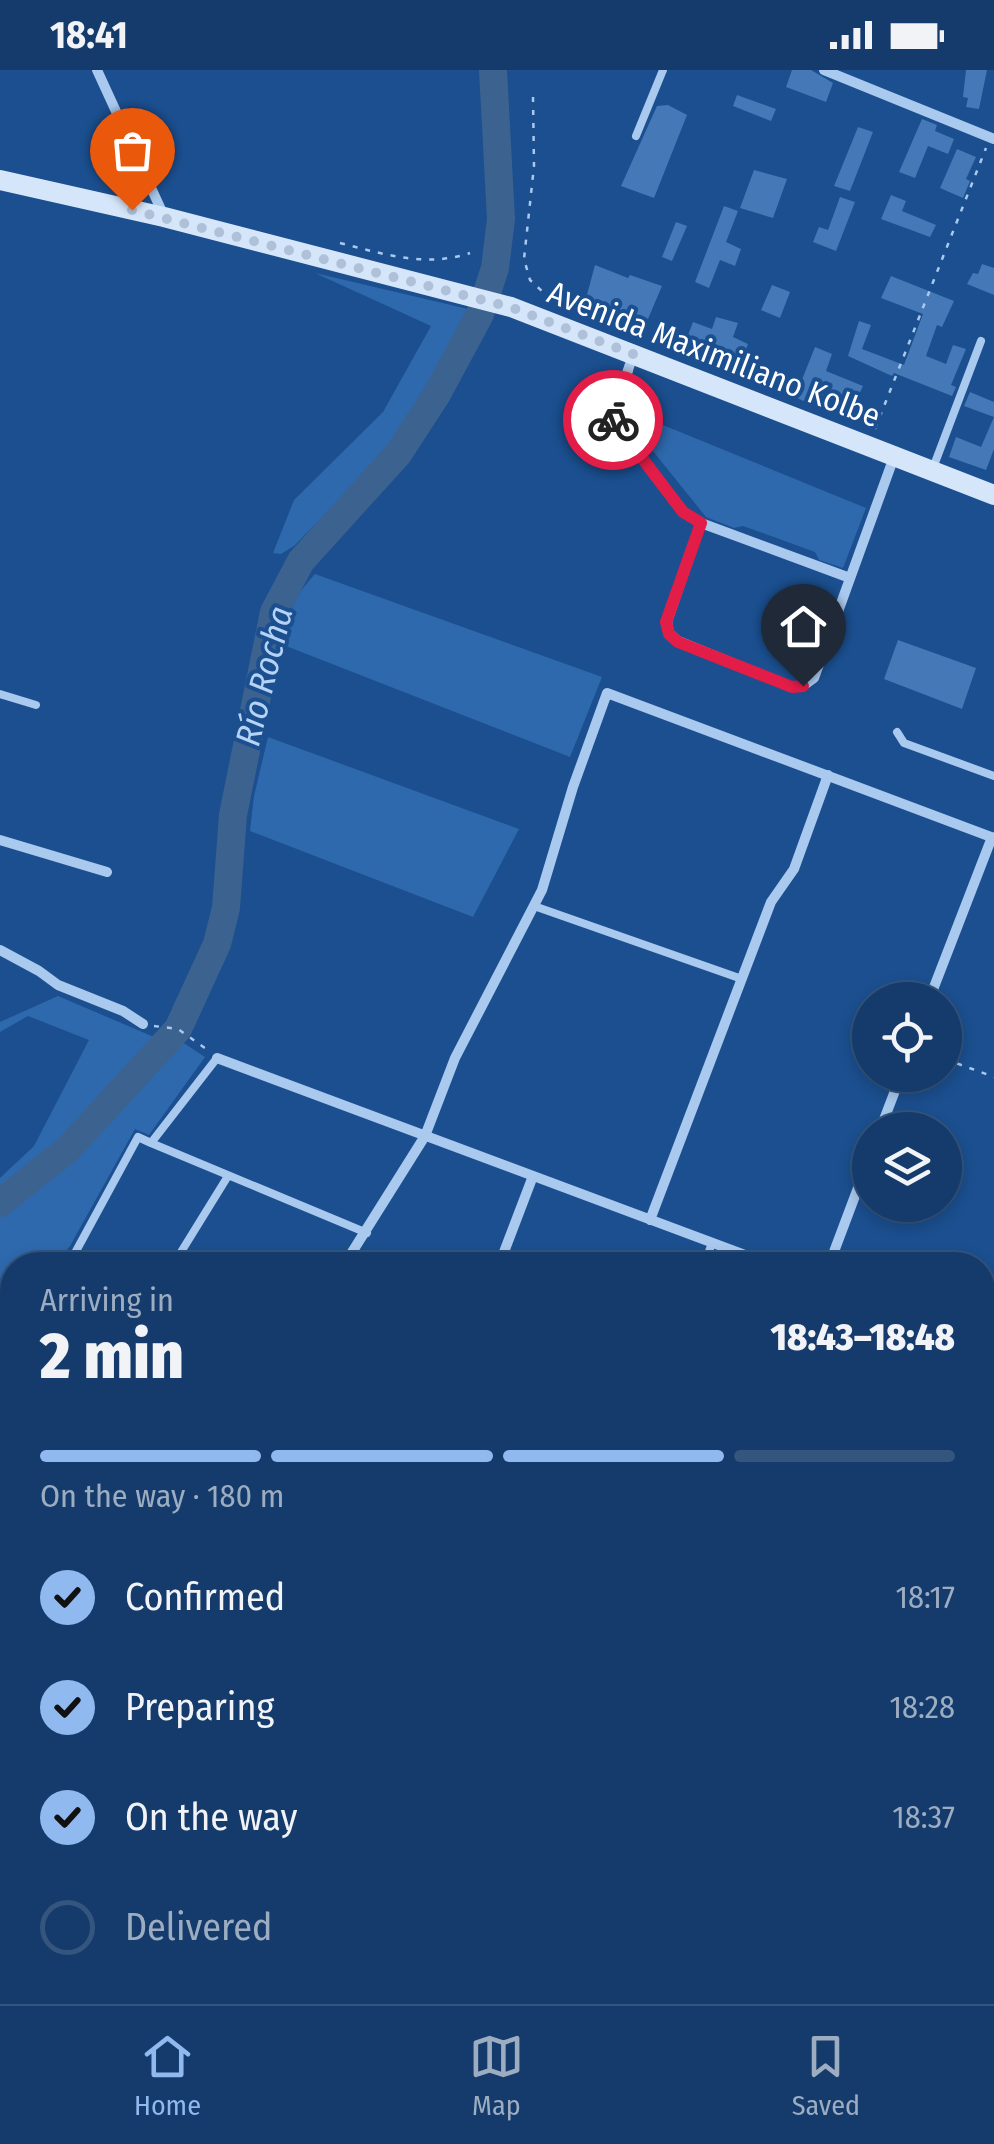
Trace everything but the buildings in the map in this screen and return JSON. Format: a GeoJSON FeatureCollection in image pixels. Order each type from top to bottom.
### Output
{"type":"FeatureCollection","features":[{"type":"Feature","properties":{"kind":"main road","name":"Avenida Maximiliano Kolbe"},"geometry":{"type":"LineString","coordinates":[[1,181],[164,217],[510,307],[994,494]]}},
{"type":"Feature","properties":{"kind":"street"},"geometry":{"type":"LineString","coordinates":[[97,70],[164,217]]}},
{"type":"Feature","properties":{"kind":"street"},"geometry":{"type":"LineString","coordinates":[[824,70],[992,138]]}},
{"type":"Feature","properties":{"kind":"street"},"geometry":{"type":"LineString","coordinates":[[633,354],[612,418],[683,512],[701,523],[850,578]]}},
{"type":"Feature","properties":{"kind":"street"},"geometry":{"type":"LineString","coordinates":[[701,523],[666,622],[669,634],[678,642],[792,687],[803,686],[814,678],[895,456]]}},
{"type":"Feature","properties":{"kind":"street"},"geometry":{"type":"LineString","coordinates":[[353,1252],[426,1136],[455,1058],[542,890],[606,693],[993,837],[937,982]]}},
{"type":"Feature","properties":{"kind":"street"},"geometry":{"type":"LineString","coordinates":[[650,1220],[771,902],[794,869],[828,775]]}},
{"type":"Feature","properties":{"kind":"street"},"geometry":{"type":"LineString","coordinates":[[0,840],[107,872]]}},
{"type":"Feature","properties":{"kind":"street"},"geometry":{"type":"LineString","coordinates":[[0,950],[58,986],[143,1024]]}},
{"type":"Feature","properties":{"kind":"street"},"geometry":{"type":"LineString","coordinates":[[217,1058],[737,1252]]}},
{"type":"Feature","properties":{"kind":"street"},"geometry":{"type":"LineString","coordinates":[[504,1252],[532,1176]]}},
{"type":"Feature","properties":{"kind":"street"},"geometry":{"type":"LineString","coordinates":[[834,1252],[852,1204]]}},
{"type":"Feature","properties":{"kind":"lane"},"geometry":{"type":"LineString","coordinates":[[636,136],[662,70]]}},
{"type":"Feature","properties":{"kind":"lane"},"geometry":{"type":"LineString","coordinates":[[932,470],[980,341]]}},
{"type":"Feature","properties":{"kind":"lane"},"geometry":{"type":"LineString","coordinates":[[0,694],[36,704]]}},
{"type":"Feature","properties":{"kind":"lane"},"geometry":{"type":"LineString","coordinates":[[898,732],[904,742],[994,776]]}},
{"type":"Feature","properties":{"kind":"lane"},"geometry":{"type":"LineString","coordinates":[[534,906],[742,979]]}},
{"type":"Feature","properties":{"kind":"lane"},"geometry":{"type":"LineString","coordinates":[[150,1142],[217,1058]]}},
{"type":"Feature","properties":{"kind":"lane"},"geometry":{"type":"LineString","coordinates":[[76,1252],[138,1138],[367,1233]]}},
{"type":"Feature","properties":{"kind":"lane"},"geometry":{"type":"LineString","coordinates":[[180,1252],[228,1176]]}},
{"type":"Feature","properties":{"kind":"lane"},"geometry":{"type":"LineString","coordinates":[[709,1252],[712,1243]]}},
{"type":"Feature","properties":{"kind":"path"},"geometry":{"type":"LineString","coordinates":[[533,98],[533,183],[524,259],[530,280],[558,306],[567,329]]}},
{"type":"Feature","properties":{"kind":"path"},"geometry":{"type":"LineString","coordinates":[[868,446],[992,138]]}},
{"type":"Feature","properties":{"kind":"path"},"geometry":{"type":"LineString","coordinates":[[339,243],[408,260],[447,261],[470,254]]}},
{"type":"Feature","properties":{"kind":"path"},"geometry":{"type":"LineString","coordinates":[[143,1024],[178,1029],[217,1058]]}},
{"type":"Feature","properties":{"kind":"path"},"geometry":{"type":"LineString","coordinates":[[962,1065],[994,1076]]}},
{"type":"Feature","properties":{"kind":"shaded area"},"geometry":{"type":"Polygon","coordinates":[[[315,273],[468,309],[457,338],[391,448],[294,546],[281,554],[273,553],[294,500],[383,412],[431,326],[315,273]]]}},
{"type":"Feature","properties":{"kind":"shaded area"},"geometry":{"type":"Polygon","coordinates":[[[636,414],[866,508],[843,568],[819,560],[815,552],[706,517],[632,425],[636,414]]]}},
{"type":"Feature","properties":{"kind":"shaded area"},"geometry":{"type":"Polygon","coordinates":[[[315,574],[602,677],[570,757],[286,646],[293,607],[315,574]]]}},
{"type":"Feature","properties":{"kind":"shaded area"},"geometry":{"type":"Polygon","coordinates":[[[268,737],[519,829],[473,917],[250,831],[268,737]]]}},
{"type":"Feature","properties":{"kind":"shaded area"},"geometry":{"type":"Polygon","coordinates":[[[58,996],[154,1037],[45,1155],[0,1189],[0,1178],[34,1146],[89,1040],[28,1016],[0,1032],[0,1022],[58,996]]]}},
{"type":"Feature","properties":{"kind":"shaded area"},"geometry":{"type":"Polygon","coordinates":[[[179,1040],[205,1057],[149,1135],[135,1129],[65,1252],[0,1252],[0,1212],[67,1161],[179,1040]]]}},
{"type":"Feature","properties":{"kind":"waterway","name":"Río Rocha"},"geometry":{"type":"LineString","coordinates":[[0,1203],[68,1149],[178,1029],[217,944],[226,908],[233,815],[274,612],[301,561],[398,454],[437,394],[480,314],[495,268],[501,219],[493,70]]}},
{"type":"Feature","properties":{"kind":"way so far"},"geometry":{"type":"LineString","coordinates":[[132,210],[510,307],[633,354],[613,420]]}},
{"type":"Feature","properties":{"kind":"route"},"geometry":{"type":"LineString","coordinates":[[613,420],[683,512],[701,523],[666,622],[669,634],[678,642],[792,687],[803,686]]}}]}
